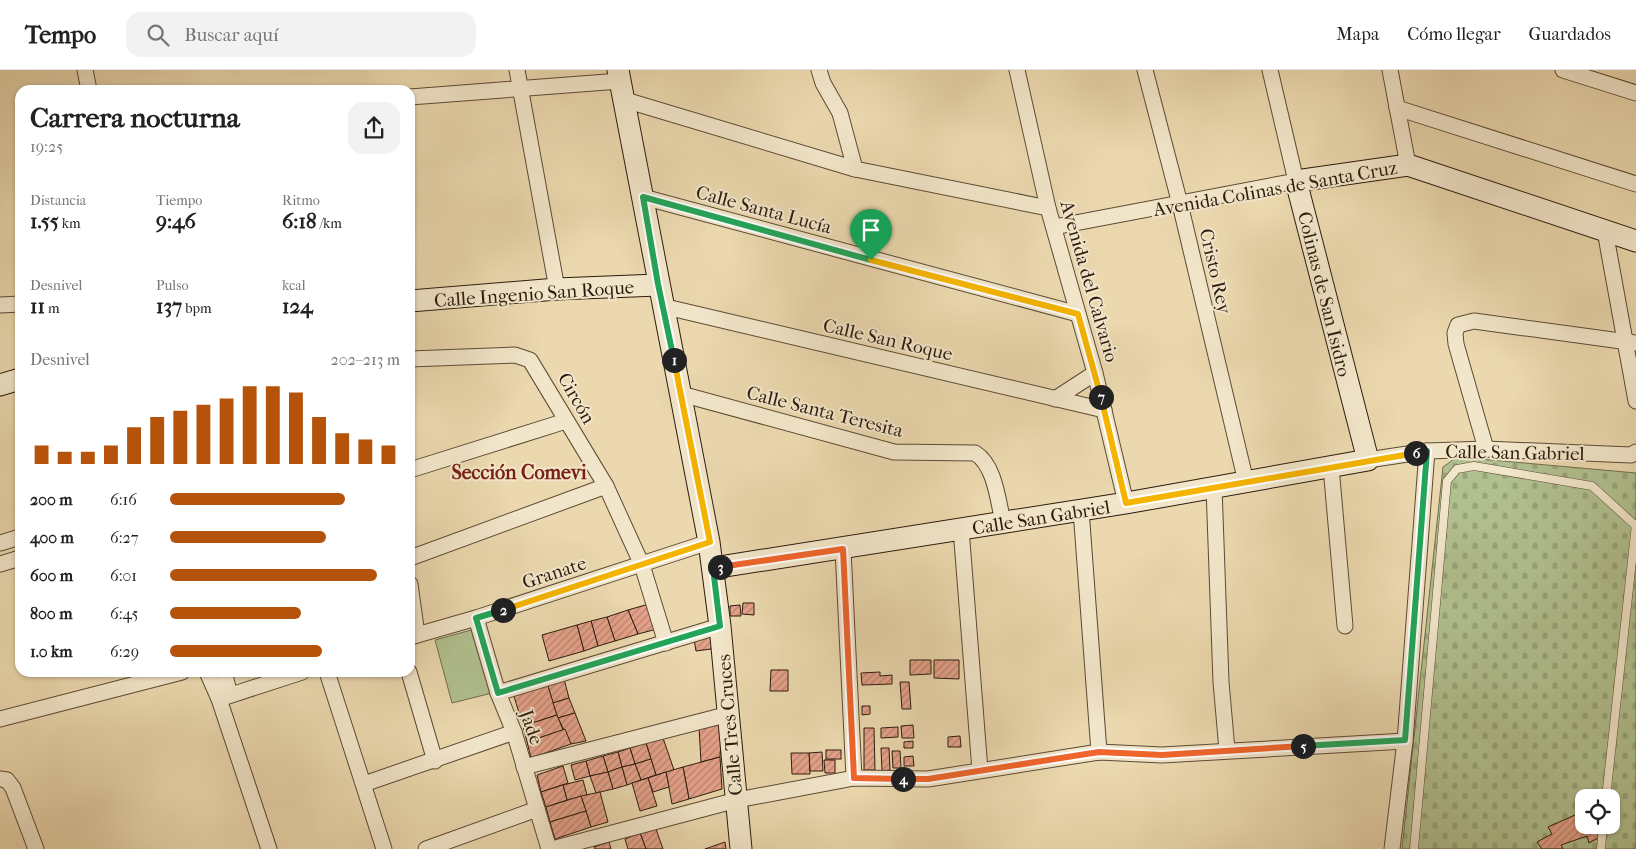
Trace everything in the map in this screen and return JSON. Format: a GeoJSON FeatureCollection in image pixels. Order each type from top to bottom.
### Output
{"type":"FeatureCollection","features":[{"type":"Feature","properties":{"kind":"street"},"geometry":{"type":"LineString","coordinates":[[85,70],[88,85]]}},
{"type":"Feature","properties":{"kind":"street"},"geometry":{"type":"LineString","coordinates":[[517,70],[556,290]]}},
{"type":"Feature","properties":{"kind":"street"},"geometry":{"type":"LineString","coordinates":[[819,70],[823,83],[840,112],[855,169]]}},
{"type":"Feature","properties":{"kind":"street","name":"Avenida del Calvario"},"geometry":{"type":"LineString","coordinates":[[1017,70],[1048,208],[1095,373],[1126,503]]}},
{"type":"Feature","properties":{"kind":"street","name":"Cristo Rey"},"geometry":{"type":"LineString","coordinates":[[1144,70],[1180,204],[1246,482]]}},
{"type":"Feature","properties":{"kind":"street","name":"Colinas de San Isidro"},"geometry":{"type":"LineString","coordinates":[[1270,70],[1296,181],[1368,460]]}},
{"type":"Feature","properties":{"kind":"street"},"geometry":{"type":"LineString","coordinates":[[1390,70],[1408,165]]}},
{"type":"Feature","properties":{"kind":"street"},"geometry":{"type":"LineString","coordinates":[[1563,70],[1636,93]]}},
{"type":"Feature","properties":{"kind":"street"},"geometry":{"type":"LineString","coordinates":[[415,97],[621,84],[855,169],[1048,208]]}},
{"type":"Feature","properties":{"kind":"street","name":"Calle Tres Cruces"},"geometry":{"type":"LineString","coordinates":[[621,84],[662,306],[710,542],[729,714],[741,849]]}},
{"type":"Feature","properties":{"kind":"street"},"geometry":{"type":"LineString","coordinates":[[1397,108],[1636,184]]}},
{"type":"Feature","properties":{"kind":"street","name":"Avenida Colinas de Santa Cruz"},"geometry":{"type":"LineString","coordinates":[[1054,226],[1296,181],[1408,165],[1636,241]]}},
{"type":"Feature","properties":{"kind":"street","name":"Calle Santa Lucía"},"geometry":{"type":"LineString","coordinates":[[643,197],[1078,314]]}},
{"type":"Feature","properties":{"kind":"street"},"geometry":{"type":"LineString","coordinates":[[1605,231],[1630,342],[1635,394]]}},
{"type":"Feature","properties":{"kind":"street","name":"Calle Ingenio San Roque"},"geometry":{"type":"LineString","coordinates":[[415,301],[658,284]]}},
{"type":"Feature","properties":{"kind":"street"},"geometry":{"type":"LineString","coordinates":[[0,305],[15,304]]}},
{"type":"Feature","properties":{"kind":"street","name":"Calle San Roque"},"geometry":{"type":"LineString","coordinates":[[662,306],[1104,410]]}},
{"type":"Feature","properties":{"kind":"street"},"geometry":{"type":"LineString","coordinates":[[1486,449],[1456,344],[1455,333],[1458,325],[1474,321],[1630,342]]}},
{"type":"Feature","properties":{"kind":"street","name":"Circón"},"geometry":{"type":"LineString","coordinates":[[415,359],[510,355],[527,358],[534,364],[606,486],[642,565],[666,644]]}},
{"type":"Feature","properties":{"kind":"street"},"geometry":{"type":"LineString","coordinates":[[1055,399],[1095,373]]}},
{"type":"Feature","properties":{"kind":"street"},"geometry":{"type":"LineString","coordinates":[[0,384],[15,380]]}},
{"type":"Feature","properties":{"kind":"street","name":"Calle Santa Teresita"},"geometry":{"type":"LineString","coordinates":[[681,394],[894,452],[975,453],[984,460],[990,474],[1004,522]]}},
{"type":"Feature","properties":{"kind":"street"},"geometry":{"type":"LineString","coordinates":[[415,468],[566,421]]}},
{"type":"Feature","properties":{"kind":"street","name":"Calle San Gabriel"},"geometry":{"type":"LineString","coordinates":[[713,568],[962,530],[1427,451],[1486,449],[1631,455],[1636,452]]}},
{"type":"Feature","properties":{"kind":"street"},"geometry":{"type":"LineString","coordinates":[[1392,849],[1405,740],[1427,451]]}},
{"type":"Feature","properties":{"kind":"street"},"geometry":{"type":"LineString","coordinates":[[1331,468],[1345,626]]}},
{"type":"Feature","properties":{"kind":"street"},"geometry":{"type":"LineString","coordinates":[[415,556],[606,486]]}},
{"type":"Feature","properties":{"kind":"street"},"geometry":{"type":"LineString","coordinates":[[1214,487],[1221,682],[1227,750]]}},
{"type":"Feature","properties":{"kind":"street"},"geometry":{"type":"LineString","coordinates":[[1081,510],[1099,752]]}},
{"type":"Feature","properties":{"kind":"street"},"geometry":{"type":"LineString","coordinates":[[962,530],[980,770]]}},
{"type":"Feature","properties":{"kind":"street"},"geometry":{"type":"LineString","coordinates":[[0,543],[15,538]]}},
{"type":"Feature","properties":{"kind":"street","name":"Granate"},"geometry":{"type":"LineString","coordinates":[[415,636],[476,618],[710,542]]}},
{"type":"Feature","properties":{"kind":"street"},"geometry":{"type":"LineString","coordinates":[[843,549],[854,778]]}},
{"type":"Feature","properties":{"kind":"street"},"geometry":{"type":"LineString","coordinates":[[0,564],[15,560]]}},
{"type":"Feature","properties":{"kind":"street","name":"Jade"},"geometry":{"type":"LineString","coordinates":[[476,618],[498,693],[514,732],[551,849]]}},
{"type":"Feature","properties":{"kind":"street"},"geometry":{"type":"LineString","coordinates":[[498,693],[666,644],[720,626]]}},
{"type":"Feature","properties":{"kind":"street"},"geometry":{"type":"LineString","coordinates":[[0,719],[163,677]]}},
{"type":"Feature","properties":{"kind":"street"},"geometry":{"type":"LineString","coordinates":[[211,677],[225,697]]}},
{"type":"Feature","properties":{"kind":"street"},"geometry":{"type":"LineString","coordinates":[[224,677],[225,697],[269,849]]}},
{"type":"Feature","properties":{"kind":"street"},"geometry":{"type":"LineString","coordinates":[[225,697],[287,677]]}},
{"type":"Feature","properties":{"kind":"street"},"geometry":{"type":"LineString","coordinates":[[328,677],[384,849]]}},
{"type":"Feature","properties":{"kind":"street"},"geometry":{"type":"LineString","coordinates":[[410,677],[435,761]]}},
{"type":"Feature","properties":{"kind":"street"},"geometry":{"type":"LineString","coordinates":[[524,767],[729,714]]}},
{"type":"Feature","properties":{"kind":"street"},"geometry":{"type":"LineString","coordinates":[[364,784],[435,761],[514,732]]}},
{"type":"Feature","properties":{"kind":"street"},"geometry":{"type":"LineString","coordinates":[[551,849],[737,800],[854,778],[928,779],[1099,752],[1162,755],[1405,740]]}},
{"type":"Feature","properties":{"kind":"street"},"geometry":{"type":"LineString","coordinates":[[3,779],[13,788],[36,849]]}},
{"type":"Feature","properties":{"kind":"street"},"geometry":{"type":"LineString","coordinates":[[426,849],[537,809]]}},
{"type":"Feature","properties":{"kind":"lane"},"geometry":{"type":"LineString","coordinates":[[1414,849],[1448,481],[1457,470],[1474,466],[1592,486],[1635,525],[1607,789]]}},
{"type":"Feature","properties":{"kind":"lane"},"geometry":{"type":"LineString","coordinates":[[1601,849],[1603,834]]}},
{"type":"Feature","properties":{"kind":"green space"},"geometry":{"type":"Polygon","coordinates":[[[1457,457],[1636,473],[1636,849],[1402,849],[1443,467],[1457,457]]]}},
{"type":"Feature","properties":{"kind":"green space"},"geometry":{"type":"Polygon","coordinates":[[[475,629],[492,693],[452,703],[435,640],[475,629]]]}},
{"type":"Feature","properties":{"kind":"building"},"geometry":{"type":"Polygon","coordinates":[[[743,603],[754,603],[754,615],[742,614],[743,603]]]}},
{"type":"Feature","properties":{"kind":"building"},"geometry":{"type":"Polygon","coordinates":[[[649,604],[657,629],[638,634],[628,610],[649,604]]]}},
{"type":"Feature","properties":{"kind":"building"},"geometry":{"type":"Polygon","coordinates":[[[740,605],[741,616],[730,616],[730,606],[740,605]]]}},
{"type":"Feature","properties":{"kind":"building"},"geometry":{"type":"Polygon","coordinates":[[[628,610],[638,634],[615,641],[607,617],[628,610]]]}},
{"type":"Feature","properties":{"kind":"building"},"geometry":{"type":"Polygon","coordinates":[[[607,617],[615,641],[598,646],[591,621],[607,617]]]}},
{"type":"Feature","properties":{"kind":"building"},"geometry":{"type":"Polygon","coordinates":[[[591,621],[598,646],[584,651],[577,625],[591,621]]]}},
{"type":"Feature","properties":{"kind":"building"},"geometry":{"type":"Polygon","coordinates":[[[577,625],[584,651],[549,661],[542,635],[577,625]]]}},
{"type":"Feature","properties":{"kind":"building"},"geometry":{"type":"Polygon","coordinates":[[[714,634],[711,649],[696,651],[694,639],[714,634]]]}},
{"type":"Feature","properties":{"kind":"building"},"geometry":{"type":"Polygon","coordinates":[[[910,660],[931,660],[931,674],[910,675],[910,660]]]}},
{"type":"Feature","properties":{"kind":"building"},"geometry":{"type":"Polygon","coordinates":[[[934,660],[959,660],[959,679],[934,678],[934,660]]]}},
{"type":"Feature","properties":{"kind":"building"},"geometry":{"type":"Polygon","coordinates":[[[771,670],[788,670],[788,691],[770,691],[771,670]]]}},
{"type":"Feature","properties":{"kind":"building"},"geometry":{"type":"Polygon","coordinates":[[[880,672],[880,676],[892,675],[892,684],[862,685],[861,673],[880,672]]]}},
{"type":"Feature","properties":{"kind":"building"},"geometry":{"type":"Polygon","coordinates":[[[564,679],[569,698],[553,703],[547,683],[564,679]]]}},
{"type":"Feature","properties":{"kind":"building"},"geometry":{"type":"Polygon","coordinates":[[[900,682],[909,682],[911,709],[902,709],[900,682]]]}},
{"type":"Feature","properties":{"kind":"building"},"geometry":{"type":"Polygon","coordinates":[[[547,683],[557,715],[523,726],[513,693],[547,683]]]}},
{"type":"Feature","properties":{"kind":"building"},"geometry":{"type":"Polygon","coordinates":[[[569,698],[575,713],[558,718],[553,703],[569,698]]]}},
{"type":"Feature","properties":{"kind":"building"},"geometry":{"type":"Polygon","coordinates":[[[862,706],[870,706],[870,714],[862,715],[862,706]]]}},
{"type":"Feature","properties":{"kind":"building"},"geometry":{"type":"Polygon","coordinates":[[[575,713],[586,741],[571,744],[558,718],[575,713]]]}},
{"type":"Feature","properties":{"kind":"building"},"geometry":{"type":"Polygon","coordinates":[[[557,715],[563,730],[527,742],[523,726],[557,715]]]}},
{"type":"Feature","properties":{"kind":"building"},"geometry":{"type":"Polygon","coordinates":[[[722,720],[720,757],[701,762],[699,727],[722,720]]]}},
{"type":"Feature","properties":{"kind":"building"},"geometry":{"type":"Polygon","coordinates":[[[913,725],[914,738],[902,738],[901,726],[913,725]]]}},
{"type":"Feature","properties":{"kind":"building"},"geometry":{"type":"Polygon","coordinates":[[[898,727],[898,737],[881,738],[881,728],[898,727]]]}},
{"type":"Feature","properties":{"kind":"building"},"geometry":{"type":"Polygon","coordinates":[[[864,728],[874,728],[875,770],[864,770],[864,728]]]}},
{"type":"Feature","properties":{"kind":"building"},"geometry":{"type":"Polygon","coordinates":[[[565,729],[571,744],[531,758],[527,742],[565,729]]]}},
{"type":"Feature","properties":{"kind":"building"},"geometry":{"type":"Polygon","coordinates":[[[960,736],[961,747],[948,747],[948,737],[960,736]]]}},
{"type":"Feature","properties":{"kind":"building"},"geometry":{"type":"Polygon","coordinates":[[[663,738],[674,770],[656,775],[646,743],[663,738]]]}},
{"type":"Feature","properties":{"kind":"building"},"geometry":{"type":"Polygon","coordinates":[[[913,741],[913,748],[904,748],[904,742],[913,741]]]}},
{"type":"Feature","properties":{"kind":"building"},"geometry":{"type":"Polygon","coordinates":[[[646,743],[651,759],[635,764],[630,748],[646,743]]]}},
{"type":"Feature","properties":{"kind":"building"},"geometry":{"type":"Polygon","coordinates":[[[630,748],[635,764],[622,767],[618,752],[630,748]]]}},
{"type":"Feature","properties":{"kind":"building"},"geometry":{"type":"Polygon","coordinates":[[[881,748],[889,748],[890,770],[882,771],[881,748]]]}},
{"type":"Feature","properties":{"kind":"building"},"geometry":{"type":"Polygon","coordinates":[[[826,750],[841,750],[841,759],[826,759],[826,750]]]}},
{"type":"Feature","properties":{"kind":"building"},"geometry":{"type":"Polygon","coordinates":[[[892,751],[900,751],[901,768],[893,768],[892,751]]]}},
{"type":"Feature","properties":{"kind":"building"},"geometry":{"type":"Polygon","coordinates":[[[618,752],[622,767],[608,772],[603,756],[618,752]]]}},
{"type":"Feature","properties":{"kind":"building"},"geometry":{"type":"Polygon","coordinates":[[[822,752],[823,771],[810,771],[809,753],[822,752]]]}},
{"type":"Feature","properties":{"kind":"building"},"geometry":{"type":"Polygon","coordinates":[[[791,753],[809,753],[810,774],[792,774],[791,753]]]}},
{"type":"Feature","properties":{"kind":"building"},"geometry":{"type":"Polygon","coordinates":[[[603,756],[608,772],[590,776],[586,761],[603,756]]]}},
{"type":"Feature","properties":{"kind":"building"},"geometry":{"type":"Polygon","coordinates":[[[913,756],[914,766],[904,766],[904,757],[913,756]]]}},
{"type":"Feature","properties":{"kind":"building"},"geometry":{"type":"Polygon","coordinates":[[[720,757],[722,789],[689,799],[683,767],[720,757]]]}},
{"type":"Feature","properties":{"kind":"building"},"geometry":{"type":"Polygon","coordinates":[[[651,759],[656,775],[641,780],[635,764],[651,759]]]}},
{"type":"Feature","properties":{"kind":"building"},"geometry":{"type":"Polygon","coordinates":[[[824,760],[835,760],[835,773],[825,773],[824,760]]]}},
{"type":"Feature","properties":{"kind":"building"},"geometry":{"type":"Polygon","coordinates":[[[586,761],[590,776],[575,780],[571,765],[586,761]]]}},
{"type":"Feature","properties":{"kind":"building"},"geometry":{"type":"Polygon","coordinates":[[[635,764],[641,780],[627,785],[622,767],[635,764]]]}},
{"type":"Feature","properties":{"kind":"building"},"geometry":{"type":"Polygon","coordinates":[[[563,766],[568,783],[541,792],[537,775],[563,766]]]}},
{"type":"Feature","properties":{"kind":"building"},"geometry":{"type":"Polygon","coordinates":[[[622,767],[627,785],[613,789],[608,772],[622,767]]]}},
{"type":"Feature","properties":{"kind":"building"},"geometry":{"type":"Polygon","coordinates":[[[683,767],[689,799],[672,804],[666,772],[683,767]]]}},
{"type":"Feature","properties":{"kind":"building"},"geometry":{"type":"Polygon","coordinates":[[[608,772],[613,789],[596,793],[590,776],[608,772]]]}},
{"type":"Feature","properties":{"kind":"building"},"geometry":{"type":"Polygon","coordinates":[[[666,772],[669,787],[653,792],[648,778],[666,772]]]}},
{"type":"Feature","properties":{"kind":"building"},"geometry":{"type":"Polygon","coordinates":[[[648,778],[657,806],[640,811],[632,783],[648,778]]]}},
{"type":"Feature","properties":{"kind":"building"},"geometry":{"type":"Polygon","coordinates":[[[583,780],[587,795],[567,800],[563,785],[583,780]]]}},
{"type":"Feature","properties":{"kind":"building"},"geometry":{"type":"Polygon","coordinates":[[[563,785],[567,800],[546,807],[541,792],[563,785]]]}},
{"type":"Feature","properties":{"kind":"building"},"geometry":{"type":"Polygon","coordinates":[[[600,792],[608,822],[591,827],[581,796],[600,792]]]}},
{"type":"Feature","properties":{"kind":"building"},"geometry":{"type":"Polygon","coordinates":[[[581,796],[586,811],[550,822],[546,807],[581,796]]]}},
{"type":"Feature","properties":{"kind":"building"},"geometry":{"type":"Polygon","coordinates":[[[586,811],[591,827],[555,839],[550,822],[586,811]]]}},
{"type":"Feature","properties":{"kind":"building"},"geometry":{"type":"Polygon","coordinates":[[[1575,815],[1575,834],[1599,834],[1600,837],[1589,843],[1587,836],[1561,845],[1563,849],[1542,849],[1537,842],[1552,834],[1548,827],[1575,815]]]}},
{"type":"Feature","properties":{"kind":"building"},"geometry":{"type":"Polygon","coordinates":[[[656,829],[663,849],[646,849],[640,833],[656,829]]]}},
{"type":"Feature","properties":{"kind":"building"},"geometry":{"type":"Polygon","coordinates":[[[640,833],[646,849],[628,849],[625,839],[640,833]]]}},
{"type":"Feature","properties":{"kind":"building"},"geometry":{"type":"Polygon","coordinates":[[[609,842],[611,849],[595,849],[594,847],[609,842]]]}},
{"type":"Feature","properties":{"kind":"building"},"geometry":{"type":"Polygon","coordinates":[[[725,842],[726,849],[705,849],[725,842]]]}},
{"type":"Feature","properties":{"kind":"district","name":"Sección Comevi"},"geometry":{"type":"Point","coordinates":[519,472]}},
{"type":"Feature","properties":{"kind":"route"},"geometry":{"type":"LineString","coordinates":[[643,197],[871,260],[1078,314],[1095,373],[1126,503],[1427,451],[1405,740],[1162,755],[1099,752],[928,779],[854,778],[843,549],[713,568],[720,626],[666,644],[498,693],[476,618],[710,542],[658,284],[643,197]]}}]}
